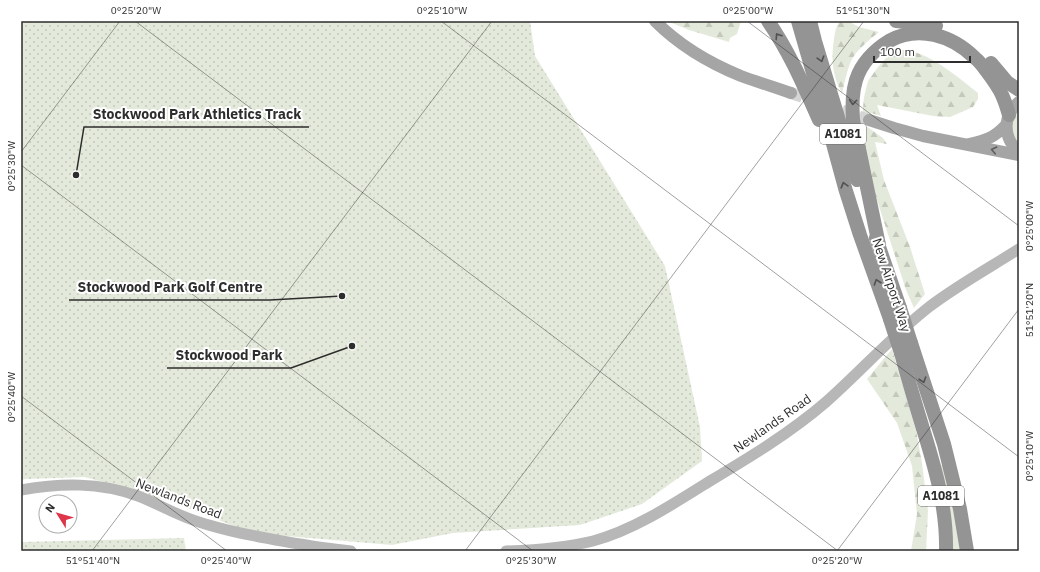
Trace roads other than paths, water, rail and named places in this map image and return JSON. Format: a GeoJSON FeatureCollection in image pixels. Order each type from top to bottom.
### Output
{"type":"FeatureCollection","features":[{"type":"Feature","properties":{"kind":"highway","name":"A1081"},"geometry":{"type":"LineString","coordinates":[[768,21],[789,54],[836,156]]}},
{"type":"Feature","properties":{"kind":"highway","name":"New Airport Way"},"geometry":{"type":"LineString","coordinates":[[798,21],[845,188],[901,353],[939,484],[944,509],[946,551]]}},
{"type":"Feature","properties":{"kind":"highway","name":"New Airport Way"},"geometry":{"type":"LineString","coordinates":[[810,21],[859,186],[944,444],[960,509],[967,551]]}},
{"type":"Feature","properties":{"kind":"highway"},"geometry":{"type":"LineString","coordinates":[[896,21],[937,26],[957,33],[985,56],[1008,82],[1019,90]]}},
{"type":"Feature","properties":{"kind":"highway","name":"A1081"},"geometry":{"type":"LineString","coordinates":[[879,246],[853,120],[852,101],[856,80],[863,65],[871,55],[882,45],[907,34],[922,33],[938,35],[950,39],[962,46],[976,58],[989,74],[1002,94],[1008,120]]}},
{"type":"Feature","properties":{"kind":"highway"},"geometry":{"type":"LineString","coordinates":[[927,442],[937,515],[936,551]]}},
{"type":"Feature","properties":{"kind":"highway"},"geometry":{"type":"LineString","coordinates":[[960,509],[974,551]]}},
{"type":"Feature","properties":{"kind":"main road"},"geometry":{"type":"LineString","coordinates":[[655,21],[679,42],[719,66],[742,76],[791,93]]}},
{"type":"Feature","properties":{"kind":"main road"},"geometry":{"type":"LineString","coordinates":[[1019,102],[1014,106],[1008,120],[1007,132],[1009,140],[1019,154]]}},
{"type":"Feature","properties":{"kind":"main road","name":"A1081"},"geometry":{"type":"LineString","coordinates":[[869,120],[923,136],[1019,154]]}},
{"type":"Feature","properties":{"kind":"main road","name":"A1081"},"geometry":{"type":"LineString","coordinates":[[969,144],[990,139],[1000,132],[1008,120]]}},
{"type":"Feature","properties":{"kind":"street","name":"Newlands Road"},"geometry":{"type":"LineString","coordinates":[[506,551],[555,548],[594,541],[646,519],[693,492],[785,435],[825,402],[929,307],[964,283],[1019,249]]}},
{"type":"Feature","properties":{"kind":"street","name":"Newlands Road"},"geometry":{"type":"LineString","coordinates":[[21,490],[40,486],[62,484],[106,488],[139,497],[197,522],[228,531],[333,550],[351,551]]}},
{"type":"Feature","properties":{"kind":"tunnel"},"geometry":{"type":"LineString","coordinates":[[791,93],[869,120]]}},
{"type":"Feature","properties":{"kind":"place","name":"Stockwood Park Athletics Track"},"geometry":{"type":"Point","coordinates":[76,175]}},
{"type":"Feature","properties":{"kind":"place","name":"Stockwood Park Golf Centre"},"geometry":{"type":"Point","coordinates":[342,296]}},
{"type":"Feature","properties":{"kind":"place","name":"Stockwood Park"},"geometry":{"type":"Point","coordinates":[352,346]}}]}
